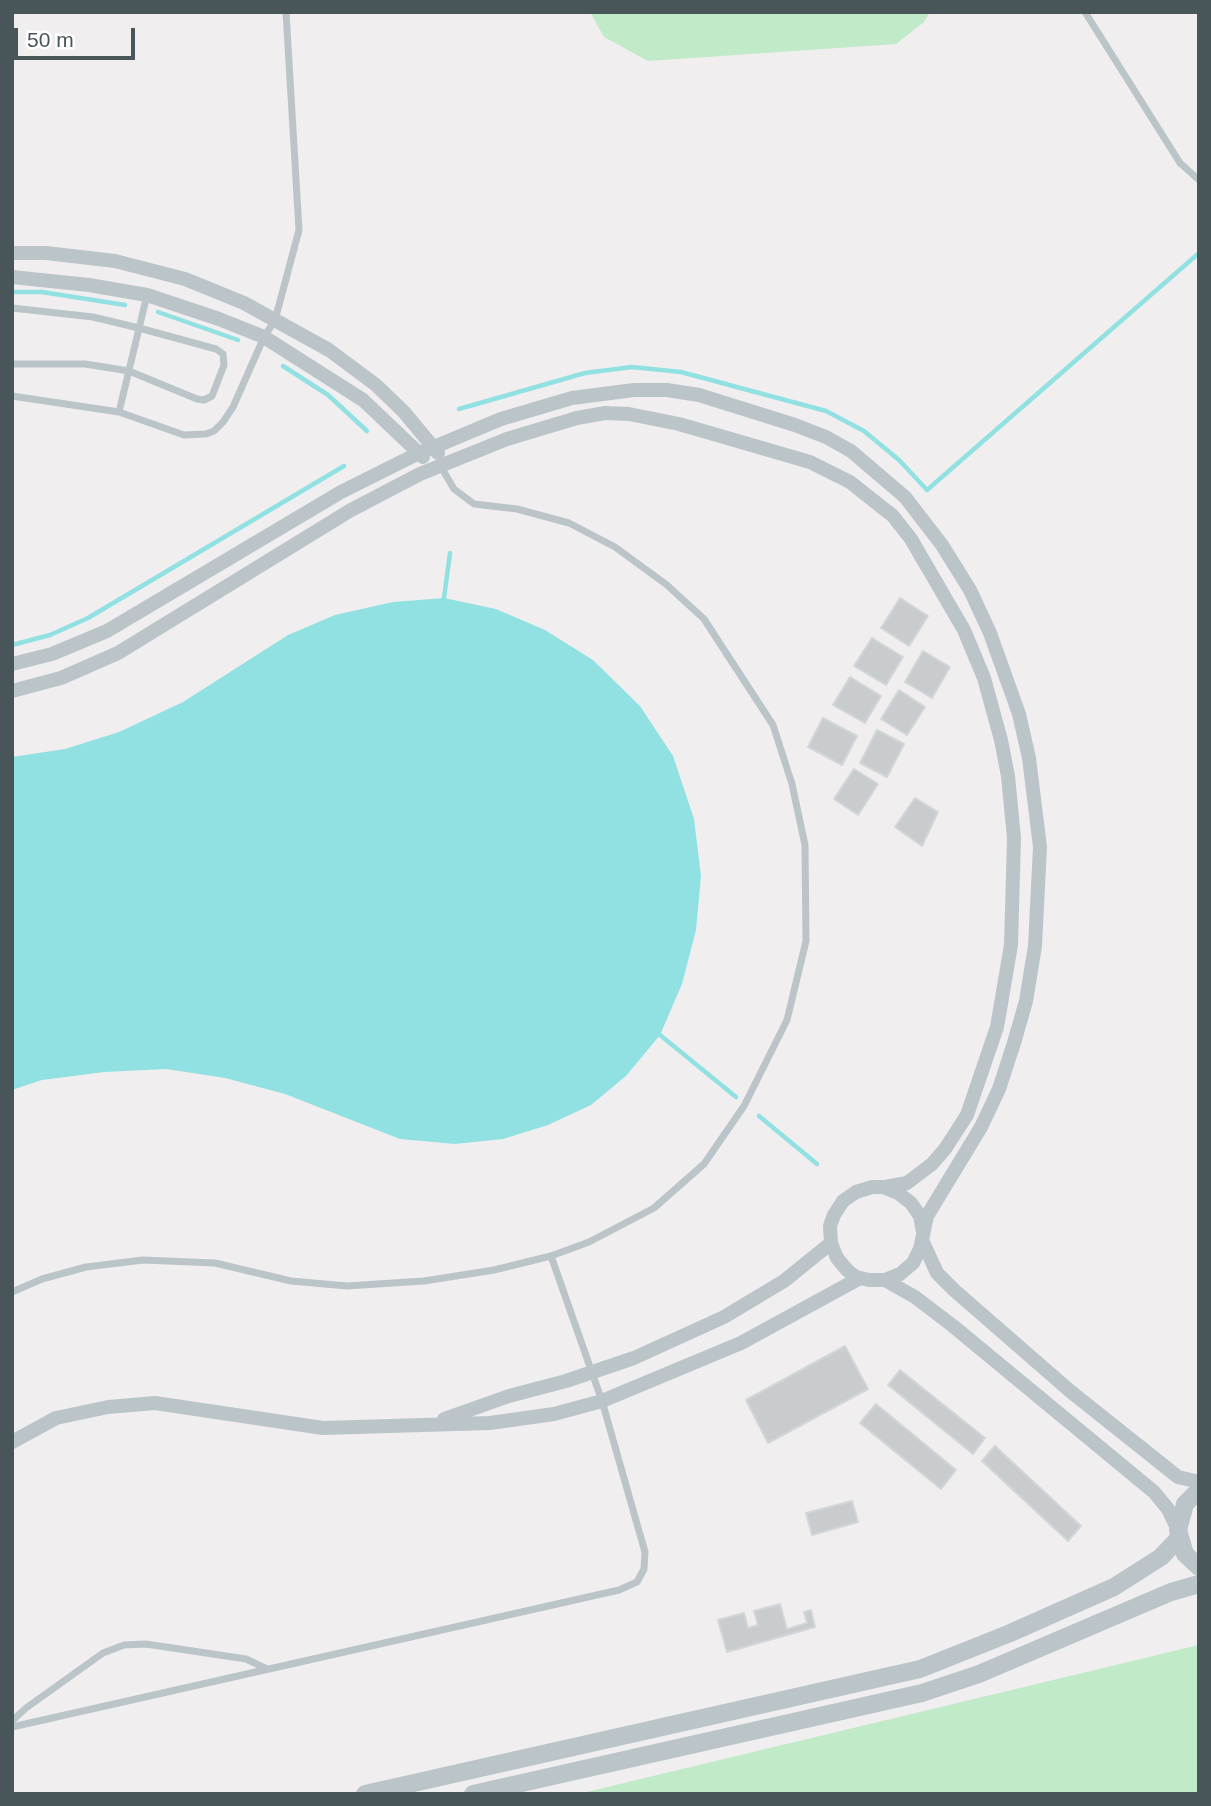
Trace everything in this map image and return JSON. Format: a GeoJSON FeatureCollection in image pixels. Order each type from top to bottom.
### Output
{"type":"FeatureCollection","features":[{"type":"Feature","properties":{"kind":"street"},"geometry":{"type":"LineString","coordinates":[[12,253],[46,253],[138,267],[185,279],[244,303],[329,350],[376,385],[433,446],[439,465]]}},
{"type":"Feature","properties":{"kind":"street"},"geometry":{"type":"LineString","coordinates":[[12,277],[147,295],[219,318],[264,337],[363,400],[419,453],[439,465]]}},
{"type":"Feature","properties":{"kind":"street"},"geometry":{"type":"LineString","coordinates":[[12,664],[52,654],[107,631],[341,492],[433,446],[500,419],[572,398],[634,390],[667,390],[699,395],[795,425],[826,437],[851,451],[905,497],[942,545],[963,579],[990,633],[1019,714],[1029,758],[1040,847],[1038,903],[1026,1001],[999,1089],[962,1160],[933,1202],[920,1249],[913,1263],[900,1274],[885,1280]]}},
{"type":"Feature","properties":{"kind":"street"},"geometry":{"type":"LineString","coordinates":[[12,691],[61,678],[118,653],[351,510],[439,465],[542,428],[605,413],[629,414],[679,424],[810,462],[850,482],[893,516],[911,539],[964,630],[984,678],[1001,740],[1008,776],[1014,838],[1011,945],[997,1027],[967,1115],[932,1164],[906,1182],[872,1187],[856,1192],[843,1201],[830,1226],[831,1243],[837,1258],[847,1270],[860,1278],[885,1280],[904,1289],[953,1326],[1154,1492],[1168,1510],[1185,1554],[1199,1567]]}},
{"type":"Feature","properties":{"kind":"street"},"geometry":{"type":"LineString","coordinates":[[883,1187],[911,1202],[920,1216],[925,1251],[937,1273],[965,1300],[1070,1391],[1178,1477],[1199,1482]]}},
{"type":"Feature","properties":{"kind":"street"},"geometry":{"type":"LineString","coordinates":[[433,1423],[509,1396],[634,1358],[724,1317],[784,1281],[831,1243]]}},
{"type":"Feature","properties":{"kind":"street"},"geometry":{"type":"LineString","coordinates":[[12,1442],[56,1418],[155,1403],[323,1428],[490,1423],[554,1414],[602,1401],[741,1343],[860,1278]]}},
{"type":"Feature","properties":{"kind":"street"},"geometry":{"type":"LineString","coordinates":[[365,1794],[920,1669],[1009,1634],[1114,1587],[1161,1558],[1179,1534],[1185,1504],[1199,1490]]}},
{"type":"Feature","properties":{"kind":"street"},"geometry":{"type":"LineString","coordinates":[[473,1794],[922,1693],[979,1674],[1171,1592],[1199,1584]]}},
{"type":"Feature","properties":{"kind":"lane"},"geometry":{"type":"LineString","coordinates":[[12,396],[119,412],[184,435],[195,436],[214,431],[233,407],[264,337],[275,320],[299,230],[286,12]]}},
{"type":"Feature","properties":{"kind":"lane"},"geometry":{"type":"LineString","coordinates":[[1085,12],[1180,163],[1199,180]]}},
{"type":"Feature","properties":{"kind":"lane"},"geometry":{"type":"LineString","coordinates":[[119,412],[147,295]]}},
{"type":"Feature","properties":{"kind":"lane"},"geometry":{"type":"LineString","coordinates":[[12,309],[93,317],[139,328],[216,349],[223,354],[224,365],[212,396],[204,400],[129,372],[85,364],[12,364]]}},
{"type":"Feature","properties":{"kind":"lane"},"geometry":{"type":"LineString","coordinates":[[12,1292],[42,1279],[86,1267],[144,1260],[215,1263],[291,1282],[347,1286],[424,1281],[494,1270],[551,1256],[589,1242],[654,1208],[704,1164],[744,1106],[787,1020],[806,941],[805,845],[792,784],[773,725],[704,618],[667,585],[615,547],[569,523],[517,509],[474,503],[454,489],[439,465]]}},
{"type":"Feature","properties":{"kind":"lane"},"geometry":{"type":"LineString","coordinates":[[12,1727],[619,1590],[636,1582],[644,1569],[645,1552],[602,1401],[551,1256]]}},
{"type":"Feature","properties":{"kind":"lane"},"geometry":{"type":"LineString","coordinates":[[12,1721],[103,1653],[124,1645],[146,1644],[246,1659],[268,1670]]}},
{"type":"Feature","properties":{"kind":"green space"},"geometry":{"type":"Polygon","coordinates":[[[590,12],[930,12],[924,22],[896,44],[648,61],[604,37],[590,12]]]}},
{"type":"Feature","properties":{"kind":"green space"},"geometry":{"type":"Polygon","coordinates":[[[1199,1645],[1199,1794],[578,1794],[1199,1645]]]}},
{"type":"Feature","properties":{"kind":"water"},"geometry":{"type":"Polygon","coordinates":[[[444,598],[496,609],[545,630],[593,660],[640,706],[673,756],[694,819],[701,876],[696,930],[682,984],[660,1035],[626,1076],[591,1105],[548,1125],[503,1139],[455,1144],[400,1139],[285,1094],[225,1078],[166,1069],[104,1072],[42,1080],[12,1090],[12,757],[65,749],[119,732],[183,702],[288,635],[335,615],[393,602],[444,598]]]}},
{"type":"Feature","properties":{"kind":"building"},"geometry":{"type":"Polygon","coordinates":[[[900,598],[928,616],[909,646],[881,628],[900,598]]]}},
{"type":"Feature","properties":{"kind":"building"},"geometry":{"type":"Polygon","coordinates":[[[872,638],[903,657],[886,685],[854,666],[872,638]]]}},
{"type":"Feature","properties":{"kind":"building"},"geometry":{"type":"Polygon","coordinates":[[[923,651],[950,667],[932,698],[905,682],[923,651]]]}},
{"type":"Feature","properties":{"kind":"building"},"geometry":{"type":"Polygon","coordinates":[[[850,677],[881,696],[865,723],[833,705],[850,677]]]}},
{"type":"Feature","properties":{"kind":"building"},"geometry":{"type":"Polygon","coordinates":[[[899,690],[925,707],[907,735],[881,719],[899,690]]]}},
{"type":"Feature","properties":{"kind":"building"},"geometry":{"type":"Polygon","coordinates":[[[823,718],[857,736],[842,765],[808,747],[823,718]]]}},
{"type":"Feature","properties":{"kind":"building"},"geometry":{"type":"Polygon","coordinates":[[[877,730],[904,744],[887,777],[860,763],[877,730]]]}},
{"type":"Feature","properties":{"kind":"building"},"geometry":{"type":"Polygon","coordinates":[[[854,769],[878,784],[858,815],[834,799],[854,769]]]}},
{"type":"Feature","properties":{"kind":"building"},"geometry":{"type":"Polygon","coordinates":[[[915,798],[938,812],[922,846],[895,827],[915,798]]]}},
{"type":"Feature","properties":{"kind":"building"},"geometry":{"type":"Polygon","coordinates":[[[845,1346],[868,1389],[768,1443],[746,1400],[845,1346]]]}},
{"type":"Feature","properties":{"kind":"building"},"geometry":{"type":"Polygon","coordinates":[[[900,1370],[985,1438],[973,1454],[888,1385],[900,1370]]]}},
{"type":"Feature","properties":{"kind":"building"},"geometry":{"type":"Polygon","coordinates":[[[876,1404],[956,1470],[941,1489],[860,1423],[876,1404]]]}},
{"type":"Feature","properties":{"kind":"building"},"geometry":{"type":"Polygon","coordinates":[[[995,1446],[1081,1526],[1068,1541],[982,1461],[995,1446]]]}},
{"type":"Feature","properties":{"kind":"building"},"geometry":{"type":"Polygon","coordinates":[[[852,1501],[858,1522],[812,1535],[806,1513],[852,1501]]]}},
{"type":"Feature","properties":{"kind":"building"},"geometry":{"type":"Polygon","coordinates":[[[780,1604],[787,1629],[807,1623],[804,1612],[811,1610],[815,1627],[727,1652],[718,1620],[744,1613],[748,1628],[758,1625],[754,1611],[780,1604]]]}},
{"type":"Feature","properties":{"kind":"waterway"},"geometry":{"type":"LineString","coordinates":[[459,409],[585,373],[632,367],[681,372],[826,411],[864,431],[899,460],[927,490],[1199,253]]}},
{"type":"Feature","properties":{"kind":"waterway"},"geometry":{"type":"LineString","coordinates":[[12,292],[42,292],[125,305]]}},
{"type":"Feature","properties":{"kind":"waterway"},"geometry":{"type":"LineString","coordinates":[[158,312],[238,340]]}},
{"type":"Feature","properties":{"kind":"waterway"},"geometry":{"type":"LineString","coordinates":[[283,366],[328,395],[367,431]]}},
{"type":"Feature","properties":{"kind":"waterway"},"geometry":{"type":"LineString","coordinates":[[12,645],[50,635],[88,618],[344,466]]}},
{"type":"Feature","properties":{"kind":"waterway"},"geometry":{"type":"LineString","coordinates":[[444,598],[450,553]]}},
{"type":"Feature","properties":{"kind":"waterway"},"geometry":{"type":"LineString","coordinates":[[660,1035],[736,1097]]}},
{"type":"Feature","properties":{"kind":"waterway"},"geometry":{"type":"LineString","coordinates":[[759,1116],[817,1164]]}}]}
